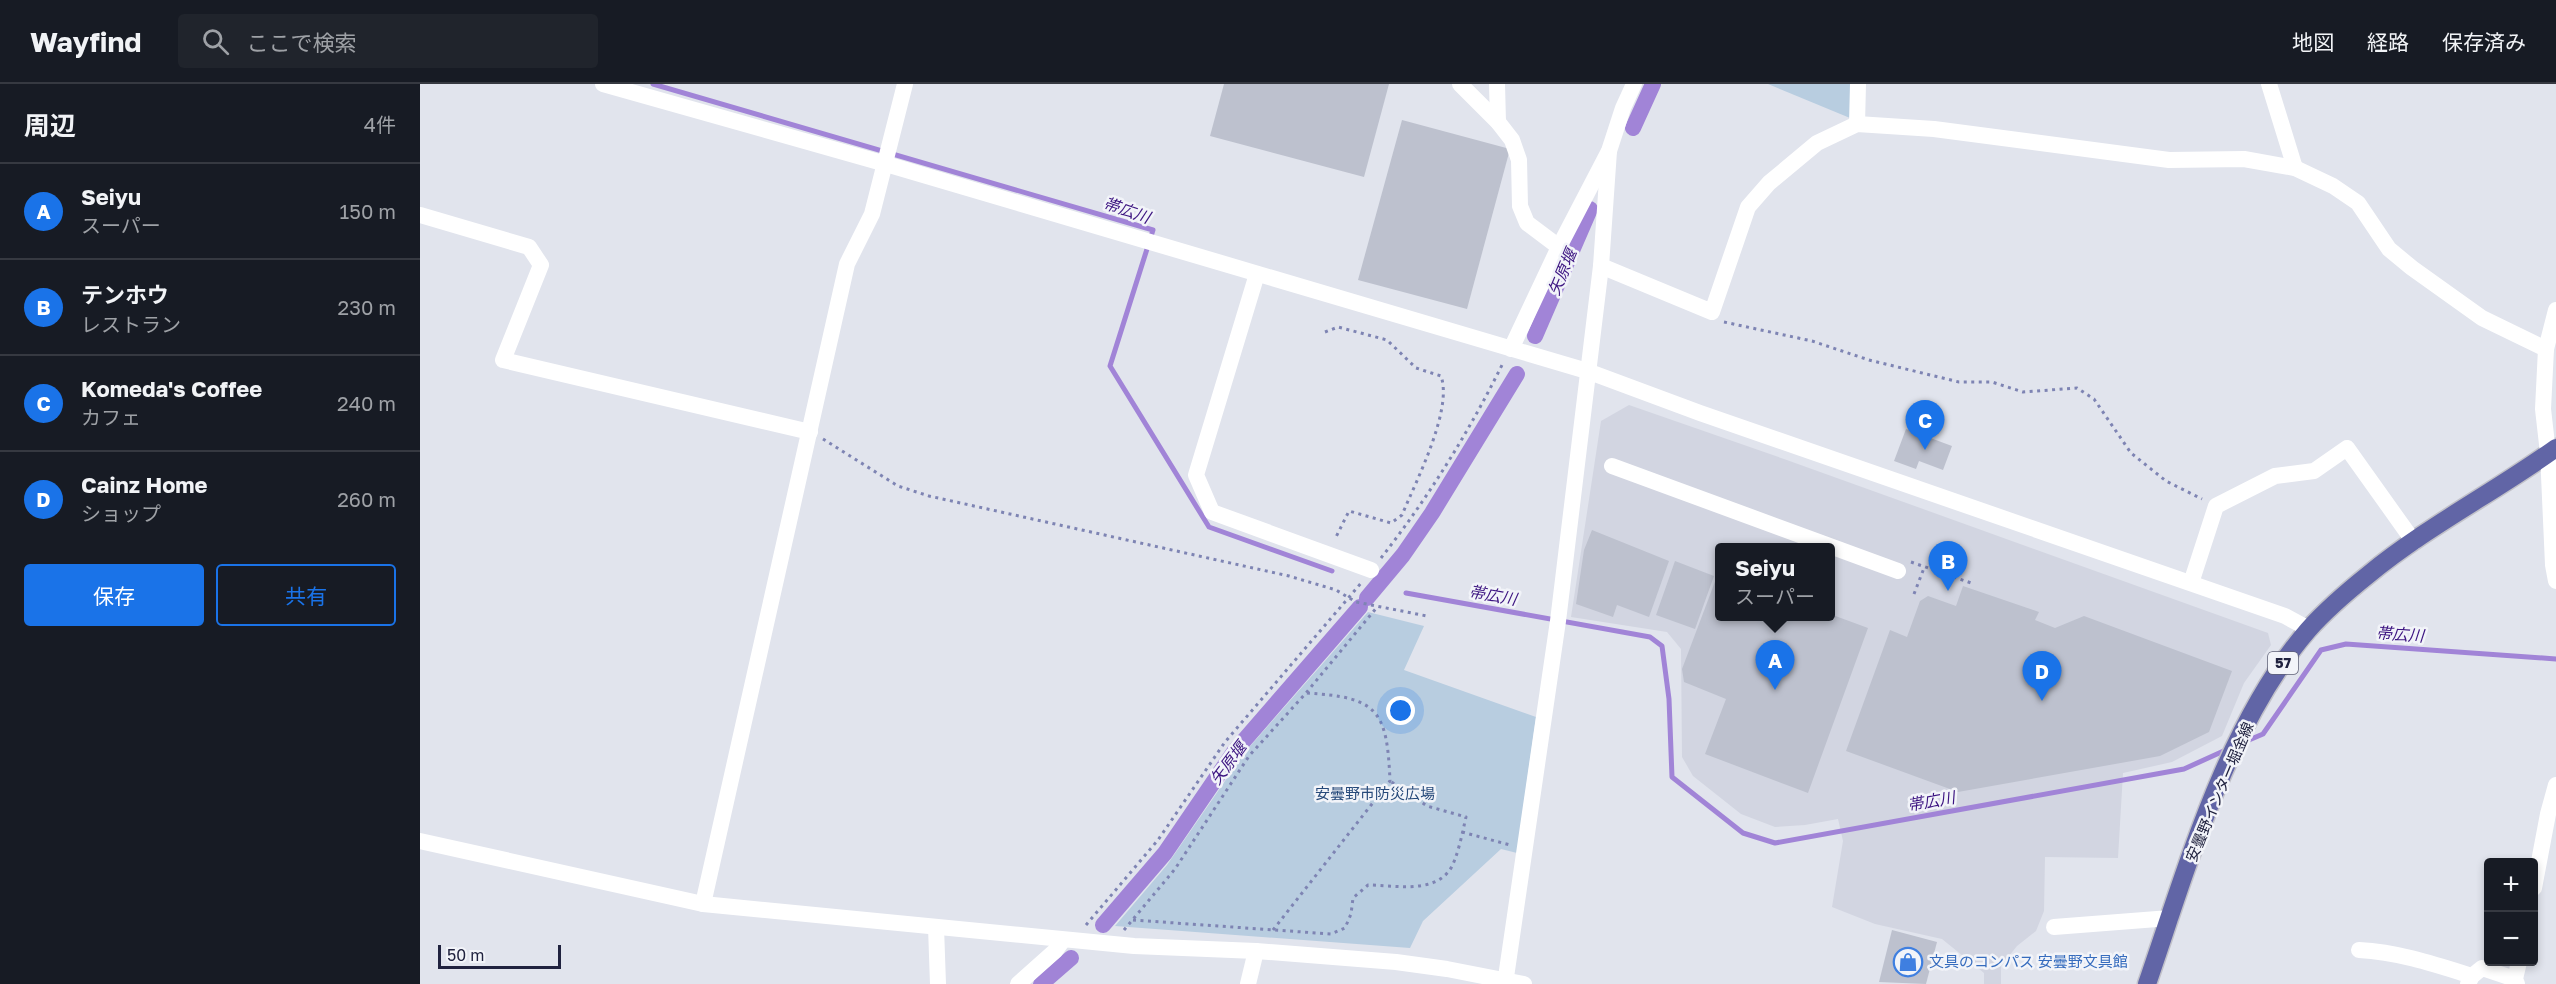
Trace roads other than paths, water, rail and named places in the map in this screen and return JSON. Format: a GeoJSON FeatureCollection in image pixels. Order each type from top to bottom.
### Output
{"type":"FeatureCollection","features":[{"type":"Feature","properties":{"kind":"main road","name":"安曇野インター堀金線"},"geometry":{"type":"LineString","coordinates":[[2147,984],[2206,820],[2243,732],[2265,690],[2309,629],[2368,574],[2552,451]]}},
{"type":"Feature","properties":{"kind":"street"},"geometry":{"type":"LineString","coordinates":[[603,84],[886,164],[1587,371],[1700,413],[2285,616],[2309,629]]}},
{"type":"Feature","properties":{"kind":"street"},"geometry":{"type":"LineString","coordinates":[[703,904],[848,264],[872,214],[905,84]]}},
{"type":"Feature","properties":{"kind":"street"},"geometry":{"type":"LineString","coordinates":[[1460,84],[1498,122],[1512,140],[1519,160],[1520,206],[1527,223],[1559,247]]}},
{"type":"Feature","properties":{"kind":"street"},"geometry":{"type":"LineString","coordinates":[[1497,84],[1498,122]]}},
{"type":"Feature","properties":{"kind":"street"},"geometry":{"type":"LineString","coordinates":[[1511,349],[1559,247],[1609,151],[1623,108],[1634,84]]}},
{"type":"Feature","properties":{"kind":"street"},"geometry":{"type":"LineString","coordinates":[[1857,124],[1858,84]]}},
{"type":"Feature","properties":{"kind":"street"},"geometry":{"type":"LineString","coordinates":[[2269,84],[2295,168]]}},
{"type":"Feature","properties":{"kind":"street"},"geometry":{"type":"LineString","coordinates":[[1601,266],[1712,312],[1748,207],[1769,183],[1817,143],[1857,124],[1934,129],[2169,160],[2244,159],[2295,168],[2333,186],[2358,203],[2389,249],[2420,274],[2482,318],[2546,349]]}},
{"type":"Feature","properties":{"kind":"street"},"geometry":{"type":"LineString","coordinates":[[1505,982],[1558,621],[1601,266],[1609,151]]}},
{"type":"Feature","properties":{"kind":"street"},"geometry":{"type":"LineString","coordinates":[[420,215],[529,247],[541,265],[502,360],[810,432]]}},
{"type":"Feature","properties":{"kind":"street"},"geometry":{"type":"LineString","coordinates":[[1257,274],[1196,475],[1212,512],[1371,570]]}},
{"type":"Feature","properties":{"kind":"street"},"geometry":{"type":"LineString","coordinates":[[2556,310],[2546,349],[2543,408],[2552,451],[2553,565],[2556,581]]}},
{"type":"Feature","properties":{"kind":"street"},"geometry":{"type":"LineString","coordinates":[[2191,583],[2216,506],[2275,476],[2314,471],[2347,448],[2414,542]]}},
{"type":"Feature","properties":{"kind":"street"},"geometry":{"type":"LineString","coordinates":[[1612,466],[1904,566]]}},
{"type":"Feature","properties":{"kind":"street"},"geometry":{"type":"LineString","coordinates":[[2538,867],[2556,785]]}},
{"type":"Feature","properties":{"kind":"street"},"geometry":{"type":"LineString","coordinates":[[420,841],[703,904],[1134,946],[1262,945],[1396,962],[1524,984]]}},
{"type":"Feature","properties":{"kind":"street"},"geometry":{"type":"LineString","coordinates":[[2054,927],[2170,918]]}},
{"type":"Feature","properties":{"kind":"street"},"geometry":{"type":"LineString","coordinates":[[936,927],[938,984]]}},
{"type":"Feature","properties":{"kind":"street"},"geometry":{"type":"LineString","coordinates":[[1018,984],[1070,940]]}},
{"type":"Feature","properties":{"kind":"street"},"geometry":{"type":"LineString","coordinates":[[1248,984],[1262,945]]}},
{"type":"Feature","properties":{"kind":"street"},"geometry":{"type":"LineString","coordinates":[[2359,950],[2384,951],[2419,959],[2470,980],[2482,968],[2516,981],[2518,966]]}},
{"type":"Feature","properties":{"kind":"waterway","name":"帯広川"},"geometry":{"type":"LineString","coordinates":[[653,84],[1153,230],[1110,366],[1209,527],[1332,571]]}},
{"type":"Feature","properties":{"kind":"waterway","name":"矢原堰"},"geometry":{"type":"LineString","coordinates":[[1633,128],[1653,84]]}},
{"type":"Feature","properties":{"kind":"waterway","name":"矢原堰"},"geometry":{"type":"LineString","coordinates":[[1535,336],[1590,209]]}},
{"type":"Feature","properties":{"kind":"waterway","name":"矢原堰"},"geometry":{"type":"LineString","coordinates":[[1367,598],[1403,555],[1432,513],[1517,374]]}},
{"type":"Feature","properties":{"kind":"waterway","name":"帯広川"},"geometry":{"type":"LineString","coordinates":[[1406,593],[1650,637],[1662,646],[1669,699],[1672,777],[1743,833],[1775,843],[2184,769],[2228,749]]}},
{"type":"Feature","properties":{"kind":"waterway","name":"矢原堰"},"geometry":{"type":"LineString","coordinates":[[1103,925],[1165,853],[1234,752],[1360,607]]}},
{"type":"Feature","properties":{"kind":"waterway","name":"帯広川"},"geometry":{"type":"LineString","coordinates":[[2242,743],[2263,734],[2321,650],[2346,644],[2556,659]]}},
{"type":"Feature","properties":{"kind":"waterway","name":"矢原堰"},"geometry":{"type":"LineString","coordinates":[[1041,984],[1071,958]]}},
{"type":"Feature","properties":{"kind":"place","name":"Komeda's Coffee"},"geometry":{"type":"Point","coordinates":[1925,450]}},
{"type":"Feature","properties":{"kind":"place","name":"テンホウ"},"geometry":{"type":"Point","coordinates":[1948,591]}},
{"type":"Feature","properties":{"kind":"place","name":"Seiyu"},"geometry":{"type":"Point","coordinates":[1775,690]}},
{"type":"Feature","properties":{"kind":"place","name":"Cainz Home"},"geometry":{"type":"Point","coordinates":[2042,701]}},
{"type":"Feature","properties":{"kind":"place","name":"文具のコンパス 安曇野文具館"},"geometry":{"type":"Point","coordinates":[1908,962]}},
{"type":"Feature","properties":{"kind":"park label","name":"安曇野市防災広場"},"geometry":{"type":"Point","coordinates":[1375,794]}}]}
